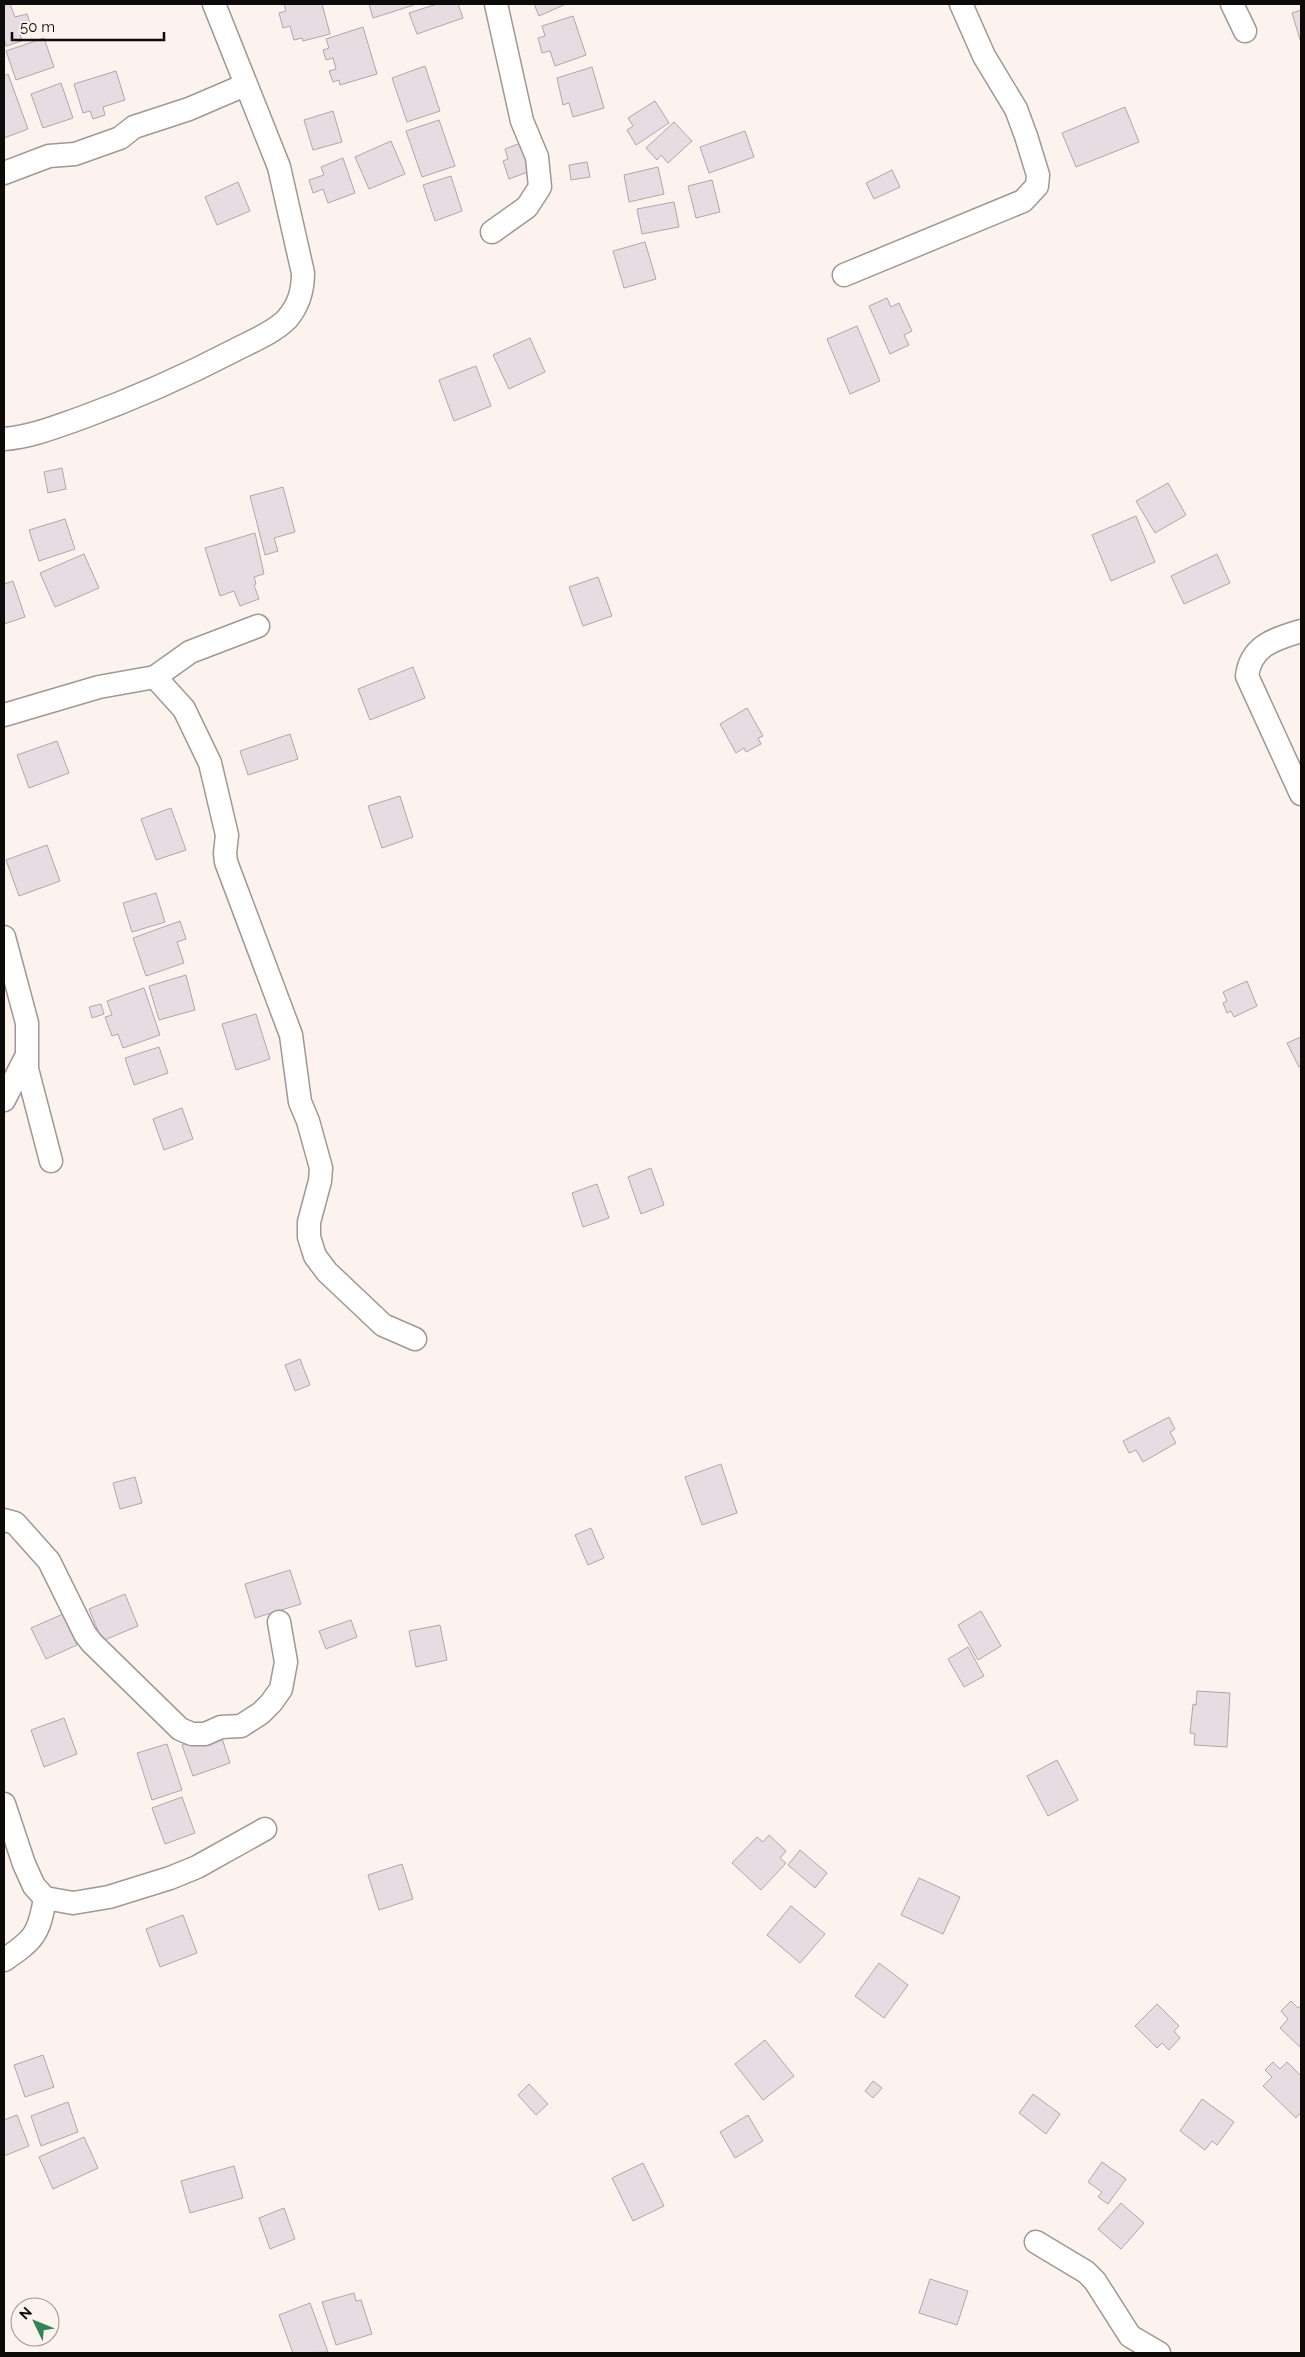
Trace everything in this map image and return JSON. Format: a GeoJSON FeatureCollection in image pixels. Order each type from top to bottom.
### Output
{"type":"FeatureCollection","features":[{"type":"Feature","properties":{"kind":"street"},"geometry":{"type":"LineString","coordinates":[[4,439],[36,434],[113,406],[216,360],[272,331],[286,320],[295,309],[303,286],[303,273],[279,167],[214,4]]}},
{"type":"Feature","properties":{"kind":"street"},"geometry":{"type":"LineString","coordinates":[[492,232],[527,207],[540,186],[537,158],[522,121],[496,4]]}},
{"type":"Feature","properties":{"kind":"street"},"geometry":{"type":"LineString","coordinates":[[844,275],[1023,201],[1036,186],[1038,175],[1016,109],[984,56],[961,4]]}},
{"type":"Feature","properties":{"kind":"street"},"geometry":{"type":"LineString","coordinates":[[1232,4],[1245,31]]}},
{"type":"Feature","properties":{"kind":"street"},"geometry":{"type":"LineString","coordinates":[[4,174],[49,156],[75,154],[120,138],[134,127],[189,109],[245,85]]}},
{"type":"Feature","properties":{"kind":"street"},"geometry":{"type":"LineString","coordinates":[[4,715],[99,687],[155,676],[190,652],[258,626]]}},
{"type":"Feature","properties":{"kind":"street"},"geometry":{"type":"LineString","coordinates":[[1301,631],[1264,646],[1249,663],[1247,676],[1301,794]]}},
{"type":"Feature","properties":{"kind":"street"},"geometry":{"type":"LineString","coordinates":[[155,676],[184,709],[210,763],[228,835],[225,853],[226,862],[291,1035],[300,1102],[308,1121],[321,1168],[320,1181],[309,1222],[310,1237],[315,1256],[327,1272],[359,1305],[383,1325],[415,1339]]}},
{"type":"Feature","properties":{"kind":"street"},"geometry":{"type":"LineString","coordinates":[[4,937],[27,1023],[26,1057],[28,1070],[51,1161]]}},
{"type":"Feature","properties":{"kind":"street"},"geometry":{"type":"LineString","coordinates":[[4,1100],[26,1057]]}},
{"type":"Feature","properties":{"kind":"street"},"geometry":{"type":"LineString","coordinates":[[4,1520],[15,1523],[49,1561],[85,1634],[92,1643],[180,1729],[192,1734],[205,1734],[221,1727],[241,1726],[261,1713],[271,1703],[281,1689],[286,1662],[279,1622]]}},
{"type":"Feature","properties":{"kind":"street"},"geometry":{"type":"LineString","coordinates":[[4,1804],[24,1864],[34,1886],[45,1898],[73,1903],[109,1897],[152,1884],[197,1867],[265,1829]]}},
{"type":"Feature","properties":{"kind":"street"},"geometry":{"type":"LineString","coordinates":[[4,1960],[24,1947],[37,1932],[45,1898]]}},
{"type":"Feature","properties":{"kind":"street"},"geometry":{"type":"LineString","coordinates":[[1036,2242],[1086,2272],[1095,2281],[1130,2336],[1159,2353]]}},
{"type":"Feature","properties":{"kind":"building"},"geometry":{"type":"Polygon","coordinates":[[[10,4],[15,17],[27,14],[31,27],[19,31],[22,41],[6,46],[4,38],[4,5],[10,4]]]}},
{"type":"Feature","properties":{"kind":"building"},"geometry":{"type":"Polygon","coordinates":[[[284,4],[322,4],[330,34],[303,41],[302,38],[294,40],[290,26],[283,28],[279,13],[286,11],[284,4]]]}},
{"type":"Feature","properties":{"kind":"building"},"geometry":{"type":"Polygon","coordinates":[[[369,4],[413,4],[414,5],[373,18],[369,4]]]}},
{"type":"Feature","properties":{"kind":"building"},"geometry":{"type":"Polygon","coordinates":[[[437,4],[458,4],[463,18],[417,34],[409,13],[437,4]]]}},
{"type":"Feature","properties":{"kind":"building"},"geometry":{"type":"Polygon","coordinates":[[[534,4],[566,4],[539,16],[534,4]]]}},
{"type":"Feature","properties":{"kind":"building"},"geometry":{"type":"Polygon","coordinates":[[[1301,10],[1301,43],[1292,13],[1301,10]]]}},
{"type":"Feature","properties":{"kind":"building"},"geometry":{"type":"Polygon","coordinates":[[[573,16],[586,55],[555,66],[550,51],[542,53],[538,38],[545,36],[542,26],[573,16]]]}},
{"type":"Feature","properties":{"kind":"building"},"geometry":{"type":"Polygon","coordinates":[[[363,27],[377,74],[340,85],[339,80],[333,82],[329,71],[336,69],[333,58],[326,60],[323,50],[329,48],[326,39],[363,27]]]}},
{"type":"Feature","properties":{"kind":"building"},"geometry":{"type":"Polygon","coordinates":[[[44,38],[54,67],[16,80],[6,51],[44,38]]]}},
{"type":"Feature","properties":{"kind":"building"},"geometry":{"type":"Polygon","coordinates":[[[425,66],[440,111],[407,122],[392,78],[425,66]]]}},
{"type":"Feature","properties":{"kind":"building"},"geometry":{"type":"Polygon","coordinates":[[[592,67],[604,108],[573,117],[569,103],[563,105],[557,78],[592,67]]]}},
{"type":"Feature","properties":{"kind":"building"},"geometry":{"type":"Polygon","coordinates":[[[116,71],[125,100],[103,107],[105,115],[93,119],[90,111],[83,113],[74,84],[116,71]]]}},
{"type":"Feature","properties":{"kind":"building"},"geometry":{"type":"Polygon","coordinates":[[[8,74],[28,129],[4,138],[4,76],[8,74]]]}},
{"type":"Feature","properties":{"kind":"building"},"geometry":{"type":"Polygon","coordinates":[[[61,83],[73,118],[43,128],[31,94],[61,83]]]}},
{"type":"Feature","properties":{"kind":"building"},"geometry":{"type":"Polygon","coordinates":[[[655,101],[669,123],[636,145],[627,130],[633,126],[628,118],[655,101]]]}},
{"type":"Feature","properties":{"kind":"building"},"geometry":{"type":"Polygon","coordinates":[[[1125,107],[1139,142],[1076,167],[1062,133],[1125,107]]]}},
{"type":"Feature","properties":{"kind":"building"},"geometry":{"type":"Polygon","coordinates":[[[333,111],[342,142],[313,150],[304,120],[333,111]]]}},
{"type":"Feature","properties":{"kind":"building"},"geometry":{"type":"Polygon","coordinates":[[[439,120],[455,166],[422,177],[406,131],[439,120]]]}},
{"type":"Feature","properties":{"kind":"building"},"geometry":{"type":"Polygon","coordinates":[[[674,122],[692,141],[668,163],[661,155],[657,160],[646,148],[674,122]]]}},
{"type":"Feature","properties":{"kind":"building"},"geometry":{"type":"Polygon","coordinates":[[[745,131],[754,157],[709,173],[700,147],[745,131]]]}},
{"type":"Feature","properties":{"kind":"building"},"geometry":{"type":"Polygon","coordinates":[[[391,141],[405,174],[369,189],[355,157],[391,141]]]}},
{"type":"Feature","properties":{"kind":"building"},"geometry":{"type":"Polygon","coordinates":[[[523,142],[533,170],[509,179],[503,161],[508,159],[505,149],[523,142]]]}},
{"type":"Feature","properties":{"kind":"building"},"geometry":{"type":"Polygon","coordinates":[[[343,158],[355,193],[328,203],[323,189],[313,193],[309,180],[324,175],[321,167],[343,158]]]}},
{"type":"Feature","properties":{"kind":"building"},"geometry":{"type":"Polygon","coordinates":[[[587,162],[590,177],[571,180],[569,165],[587,162]]]}},
{"type":"Feature","properties":{"kind":"building"},"geometry":{"type":"Polygon","coordinates":[[[658,167],[664,194],[629,202],[624,175],[658,167]]]}},
{"type":"Feature","properties":{"kind":"building"},"geometry":{"type":"Polygon","coordinates":[[[892,170],[900,187],[874,199],[866,183],[892,170]]]}},
{"type":"Feature","properties":{"kind":"building"},"geometry":{"type":"Polygon","coordinates":[[[451,176],[462,211],[435,221],[423,185],[451,176]]]}},
{"type":"Feature","properties":{"kind":"building"},"geometry":{"type":"Polygon","coordinates":[[[712,180],[720,212],[696,218],[688,186],[712,180]]]}},
{"type":"Feature","properties":{"kind":"building"},"geometry":{"type":"Polygon","coordinates":[[[238,182],[250,211],[217,225],[205,197],[238,182]]]}},
{"type":"Feature","properties":{"kind":"building"},"geometry":{"type":"Polygon","coordinates":[[[674,202],[679,227],[642,234],[637,209],[674,202]]]}},
{"type":"Feature","properties":{"kind":"building"},"geometry":{"type":"Polygon","coordinates":[[[645,242],[656,279],[624,288],[613,251],[645,242]]]}},
{"type":"Feature","properties":{"kind":"building"},"geometry":{"type":"Polygon","coordinates":[[[887,298],[891,307],[899,303],[912,331],[904,335],[909,345],[890,354],[869,306],[887,298]]]}},
{"type":"Feature","properties":{"kind":"building"},"geometry":{"type":"Polygon","coordinates":[[[857,326],[880,381],[850,394],[827,339],[857,326]]]}},
{"type":"Feature","properties":{"kind":"building"},"geometry":{"type":"Polygon","coordinates":[[[530,338],[545,372],[509,389],[493,355],[530,338]]]}},
{"type":"Feature","properties":{"kind":"building"},"geometry":{"type":"Polygon","coordinates":[[[476,366],[491,406],[454,421],[439,380],[476,366]]]}},
{"type":"Feature","properties":{"kind":"building"},"geometry":{"type":"Polygon","coordinates":[[[62,468],[66,489],[48,493],[44,472],[62,468]]]}},
{"type":"Feature","properties":{"kind":"building"},"geometry":{"type":"Polygon","coordinates":[[[1168,483],[1186,515],[1155,533],[1136,501],[1168,483]]]}},
{"type":"Feature","properties":{"kind":"building"},"geometry":{"type":"Polygon","coordinates":[[[283,487],[295,532],[274,538],[278,551],[265,555],[250,496],[283,487]]]}},
{"type":"Feature","properties":{"kind":"building"},"geometry":{"type":"Polygon","coordinates":[[[1136,516],[1155,562],[1111,581],[1092,535],[1136,516]]]}},
{"type":"Feature","properties":{"kind":"building"},"geometry":{"type":"Polygon","coordinates":[[[65,519],[75,549],[39,561],[29,530],[65,519]]]}},
{"type":"Feature","properties":{"kind":"building"},"geometry":{"type":"Polygon","coordinates":[[[255,533],[264,574],[254,577],[256,584],[254,585],[259,599],[240,606],[234,591],[220,596],[205,548],[255,533]]]}},
{"type":"Feature","properties":{"kind":"building"},"geometry":{"type":"Polygon","coordinates":[[[84,554],[99,588],[55,607],[40,573],[84,554]]]}},
{"type":"Feature","properties":{"kind":"building"},"geometry":{"type":"Polygon","coordinates":[[[1217,554],[1230,583],[1184,604],[1171,576],[1217,554]]]}},
{"type":"Feature","properties":{"kind":"building"},"geometry":{"type":"Polygon","coordinates":[[[598,577],[612,616],[583,626],[569,587],[598,577]]]}},
{"type":"Feature","properties":{"kind":"building"},"geometry":{"type":"Polygon","coordinates":[[[13,581],[25,617],[4,624],[4,584],[13,581]]]}},
{"type":"Feature","properties":{"kind":"building"},"geometry":{"type":"Polygon","coordinates":[[[413,667],[425,698],[370,720],[358,689],[413,667]]]}},
{"type":"Feature","properties":{"kind":"building"},"geometry":{"type":"Polygon","coordinates":[[[747,708],[763,736],[758,738],[761,744],[746,752],[744,748],[736,753],[720,724],[747,708]]]}},
{"type":"Feature","properties":{"kind":"building"},"geometry":{"type":"Polygon","coordinates":[[[290,734],[298,759],[248,775],[240,751],[290,734]]]}},
{"type":"Feature","properties":{"kind":"building"},"geometry":{"type":"Polygon","coordinates":[[[57,741],[69,773],[29,788],[17,755],[57,741]]]}},
{"type":"Feature","properties":{"kind":"building"},"geometry":{"type":"Polygon","coordinates":[[[400,796],[413,837],[382,848],[368,806],[400,796]]]}},
{"type":"Feature","properties":{"kind":"building"},"geometry":{"type":"Polygon","coordinates":[[[171,808],[186,850],[156,860],[141,819],[171,808]]]}},
{"type":"Feature","properties":{"kind":"building"},"geometry":{"type":"Polygon","coordinates":[[[47,845],[60,881],[19,896],[6,860],[47,845]]]}},
{"type":"Feature","properties":{"kind":"building"},"geometry":{"type":"Polygon","coordinates":[[[156,893],[165,922],[132,932],[123,903],[156,893]]]}},
{"type":"Feature","properties":{"kind":"building"},"geometry":{"type":"Polygon","coordinates":[[[180,921],[186,939],[177,942],[184,963],[146,976],[133,938],[180,921]]]}},
{"type":"Feature","properties":{"kind":"building"},"geometry":{"type":"Polygon","coordinates":[[[186,975],[195,1010],[159,1020],[149,986],[186,975]]]}},
{"type":"Feature","properties":{"kind":"building"},"geometry":{"type":"Polygon","coordinates":[[[1247,981],[1257,1006],[1234,1017],[1231,1011],[1227,1013],[1223,1003],[1227,1001],[1223,992],[1247,981]]]}},
{"type":"Feature","properties":{"kind":"building"},"geometry":{"type":"Polygon","coordinates":[[[144,988],[160,1035],[123,1048],[118,1034],[112,1036],[105,1017],[112,1015],[107,1001],[144,988]]]}},
{"type":"Feature","properties":{"kind":"building"},"geometry":{"type":"Polygon","coordinates":[[[101,1004],[104,1014],[92,1018],[89,1007],[101,1004]]]}},
{"type":"Feature","properties":{"kind":"building"},"geometry":{"type":"Polygon","coordinates":[[[256,1014],[270,1059],[236,1070],[222,1024],[256,1014]]]}},
{"type":"Feature","properties":{"kind":"building"},"geometry":{"type":"Polygon","coordinates":[[[1301,1037],[1301,1066],[1299,1067],[1287,1043],[1301,1037]]]}},
{"type":"Feature","properties":{"kind":"building"},"geometry":{"type":"Polygon","coordinates":[[[159,1047],[168,1073],[134,1085],[125,1058],[159,1047]]]}},
{"type":"Feature","properties":{"kind":"building"},"geometry":{"type":"Polygon","coordinates":[[[182,1108],[193,1139],[164,1150],[153,1119],[182,1108]]]}},
{"type":"Feature","properties":{"kind":"building"},"geometry":{"type":"Polygon","coordinates":[[[651,1168],[664,1205],[641,1214],[628,1177],[651,1168]]]}},
{"type":"Feature","properties":{"kind":"building"},"geometry":{"type":"Polygon","coordinates":[[[597,1184],[609,1218],[583,1227],[572,1193],[597,1184]]]}},
{"type":"Feature","properties":{"kind":"building"},"geometry":{"type":"Polygon","coordinates":[[[300,1359],[310,1385],[295,1391],[285,1365],[300,1359]]]}},
{"type":"Feature","properties":{"kind":"building"},"geometry":{"type":"Polygon","coordinates":[[[1169,1417],[1175,1429],[1170,1432],[1176,1443],[1143,1462],[1136,1450],[1129,1453],[1123,1441],[1169,1417]]]}},
{"type":"Feature","properties":{"kind":"building"},"geometry":{"type":"Polygon","coordinates":[[[721,1464],[737,1513],[702,1525],[685,1477],[721,1464]]]}},
{"type":"Feature","properties":{"kind":"building"},"geometry":{"type":"Polygon","coordinates":[[[135,1477],[142,1503],[120,1509],[113,1483],[135,1477]]]}},
{"type":"Feature","properties":{"kind":"building"},"geometry":{"type":"Polygon","coordinates":[[[591,1528],[604,1558],[588,1565],[575,1535],[591,1528]]]}},
{"type":"Feature","properties":{"kind":"building"},"geometry":{"type":"Polygon","coordinates":[[[290,1570],[301,1604],[255,1618],[245,1584],[290,1570]]]}},
{"type":"Feature","properties":{"kind":"building"},"geometry":{"type":"Polygon","coordinates":[[[125,1594],[138,1626],[102,1641],[89,1609],[125,1594]]]}},
{"type":"Feature","properties":{"kind":"building"},"geometry":{"type":"Polygon","coordinates":[[[981,1611],[1001,1646],[978,1660],[958,1625],[981,1611]]]}},
{"type":"Feature","properties":{"kind":"building"},"geometry":{"type":"Polygon","coordinates":[[[63,1614],[77,1645],[46,1659],[31,1628],[63,1614]]]}},
{"type":"Feature","properties":{"kind":"building"},"geometry":{"type":"Polygon","coordinates":[[[351,1620],[357,1637],[326,1649],[319,1631],[351,1620]]]}},
{"type":"Feature","properties":{"kind":"building"},"geometry":{"type":"Polygon","coordinates":[[[440,1625],[447,1660],[416,1667],[409,1631],[440,1625]]]}},
{"type":"Feature","properties":{"kind":"building"},"geometry":{"type":"Polygon","coordinates":[[[968,1647],[984,1676],[964,1687],[948,1659],[968,1647]]]}},
{"type":"Feature","properties":{"kind":"building"},"geometry":{"type":"Polygon","coordinates":[[[1197,1691],[1230,1693],[1227,1747],[1194,1745],[1195,1734],[1190,1733],[1193,1704],[1196,1705],[1197,1691]]]}},
{"type":"Feature","properties":{"kind":"building"},"geometry":{"type":"Polygon","coordinates":[[[64,1718],[77,1754],[44,1767],[31,1730],[64,1718]]]}},
{"type":"Feature","properties":{"kind":"building"},"geometry":{"type":"Polygon","coordinates":[[[220,1732],[230,1763],[193,1776],[182,1745],[220,1732]]]}},
{"type":"Feature","properties":{"kind":"building"},"geometry":{"type":"Polygon","coordinates":[[[167,1744],[182,1790],[152,1800],[137,1753],[167,1744]]]}},
{"type":"Feature","properties":{"kind":"building"},"geometry":{"type":"Polygon","coordinates":[[[1057,1760],[1078,1800],[1048,1816],[1027,1776],[1057,1760]]]}},
{"type":"Feature","properties":{"kind":"building"},"geometry":{"type":"Polygon","coordinates":[[[182,1797],[195,1833],[165,1844],[152,1808],[182,1797]]]}},
{"type":"Feature","properties":{"kind":"building"},"geometry":{"type":"Polygon","coordinates":[[[769,1835],[786,1851],[780,1858],[786,1863],[761,1890],[732,1863],[757,1837],[763,1842],[769,1835]]]}},
{"type":"Feature","properties":{"kind":"building"},"geometry":{"type":"Polygon","coordinates":[[[800,1850],[827,1873],[815,1888],[788,1865],[800,1850]]]}},
{"type":"Feature","properties":{"kind":"building"},"geometry":{"type":"Polygon","coordinates":[[[402,1864],[413,1899],[379,1910],[368,1875],[402,1864]]]}},
{"type":"Feature","properties":{"kind":"building"},"geometry":{"type":"Polygon","coordinates":[[[919,1878],[960,1897],[943,1934],[901,1915],[919,1878]]]}},
{"type":"Feature","properties":{"kind":"building"},"geometry":{"type":"Polygon","coordinates":[[[791,1906],[825,1934],[800,1963],[767,1935],[791,1906]]]}},
{"type":"Feature","properties":{"kind":"building"},"geometry":{"type":"Polygon","coordinates":[[[183,1915],[197,1953],[160,1967],[146,1929],[183,1915]]]}},
{"type":"Feature","properties":{"kind":"building"},"geometry":{"type":"Polygon","coordinates":[[[879,1963],[908,1985],[884,2018],[855,1996],[879,1963]]]}},
{"type":"Feature","properties":{"kind":"building"},"geometry":{"type":"Polygon","coordinates":[[[1291,2001],[1298,2008],[1301,2005],[1301,2048],[1280,2028],[1288,2019],[1281,2011],[1291,2001]]]}},
{"type":"Feature","properties":{"kind":"building"},"geometry":{"type":"Polygon","coordinates":[[[1157,2004],[1179,2026],[1174,2031],[1180,2038],[1169,2050],[1162,2043],[1157,2048],[1135,2026],[1157,2004]]]}},
{"type":"Feature","properties":{"kind":"building"},"geometry":{"type":"Polygon","coordinates":[[[765,2040],[794,2076],[763,2100],[735,2064],[765,2040]]]}},
{"type":"Feature","properties":{"kind":"building"},"geometry":{"type":"Polygon","coordinates":[[[43,2055],[54,2087],[25,2097],[14,2065],[43,2055]]]}},
{"type":"Feature","properties":{"kind":"building"},"geometry":{"type":"Polygon","coordinates":[[[1273,2062],[1280,2069],[1287,2062],[1301,2076],[1301,2112],[1296,2118],[1263,2086],[1272,2077],[1265,2070],[1273,2062]]]}},
{"type":"Feature","properties":{"kind":"building"},"geometry":{"type":"Polygon","coordinates":[[[873,2081],[882,2088],[873,2098],[865,2091],[873,2081]]]}},
{"type":"Feature","properties":{"kind":"building"},"geometry":{"type":"Polygon","coordinates":[[[529,2084],[548,2104],[536,2115],[518,2095],[529,2084]]]}},
{"type":"Feature","properties":{"kind":"building"},"geometry":{"type":"Polygon","coordinates":[[[1033,2094],[1060,2114],[1046,2134],[1019,2113],[1033,2094]]]}},
{"type":"Feature","properties":{"kind":"building"},"geometry":{"type":"Polygon","coordinates":[[[1202,2099],[1234,2122],[1217,2145],[1212,2141],[1205,2150],[1180,2131],[1202,2099]]]}},
{"type":"Feature","properties":{"kind":"building"},"geometry":{"type":"Polygon","coordinates":[[[68,2102],[78,2132],[41,2146],[31,2116],[68,2102]]]}},
{"type":"Feature","properties":{"kind":"building"},"geometry":{"type":"Polygon","coordinates":[[[17,2115],[29,2146],[4,2156],[4,2120],[17,2115]]]}},
{"type":"Feature","properties":{"kind":"building"},"geometry":{"type":"Polygon","coordinates":[[[748,2115],[763,2141],[735,2158],[720,2132],[748,2115]]]}},
{"type":"Feature","properties":{"kind":"building"},"geometry":{"type":"Polygon","coordinates":[[[84,2137],[98,2168],[53,2189],[39,2157],[84,2137]]]}},
{"type":"Feature","properties":{"kind":"building"},"geometry":{"type":"Polygon","coordinates":[[[1102,2162],[1126,2179],[1108,2204],[1098,2197],[1102,2192],[1088,2182],[1102,2162]]]}},
{"type":"Feature","properties":{"kind":"building"},"geometry":{"type":"Polygon","coordinates":[[[643,2163],[664,2206],[633,2221],[612,2178],[643,2163]]]}},
{"type":"Feature","properties":{"kind":"building"},"geometry":{"type":"Polygon","coordinates":[[[234,2166],[243,2198],[190,2213],[181,2181],[234,2166]]]}},
{"type":"Feature","properties":{"kind":"building"},"geometry":{"type":"Polygon","coordinates":[[[1121,2203],[1144,2223],[1121,2249],[1098,2229],[1121,2203]]]}},
{"type":"Feature","properties":{"kind":"building"},"geometry":{"type":"Polygon","coordinates":[[[284,2208],[295,2239],[270,2249],[259,2218],[284,2208]]]}},
{"type":"Feature","properties":{"kind":"building"},"geometry":{"type":"Polygon","coordinates":[[[930,2279],[968,2291],[957,2325],[919,2313],[930,2279]]]}},
{"type":"Feature","properties":{"kind":"building"},"geometry":{"type":"Polygon","coordinates":[[[354,2293],[356,2301],[361,2300],[372,2334],[336,2345],[322,2302],[354,2293]]]}},
{"type":"Feature","properties":{"kind":"building"},"geometry":{"type":"Polygon","coordinates":[[[310,2303],[328,2352],[293,2353],[279,2315],[310,2303]]]}}]}
